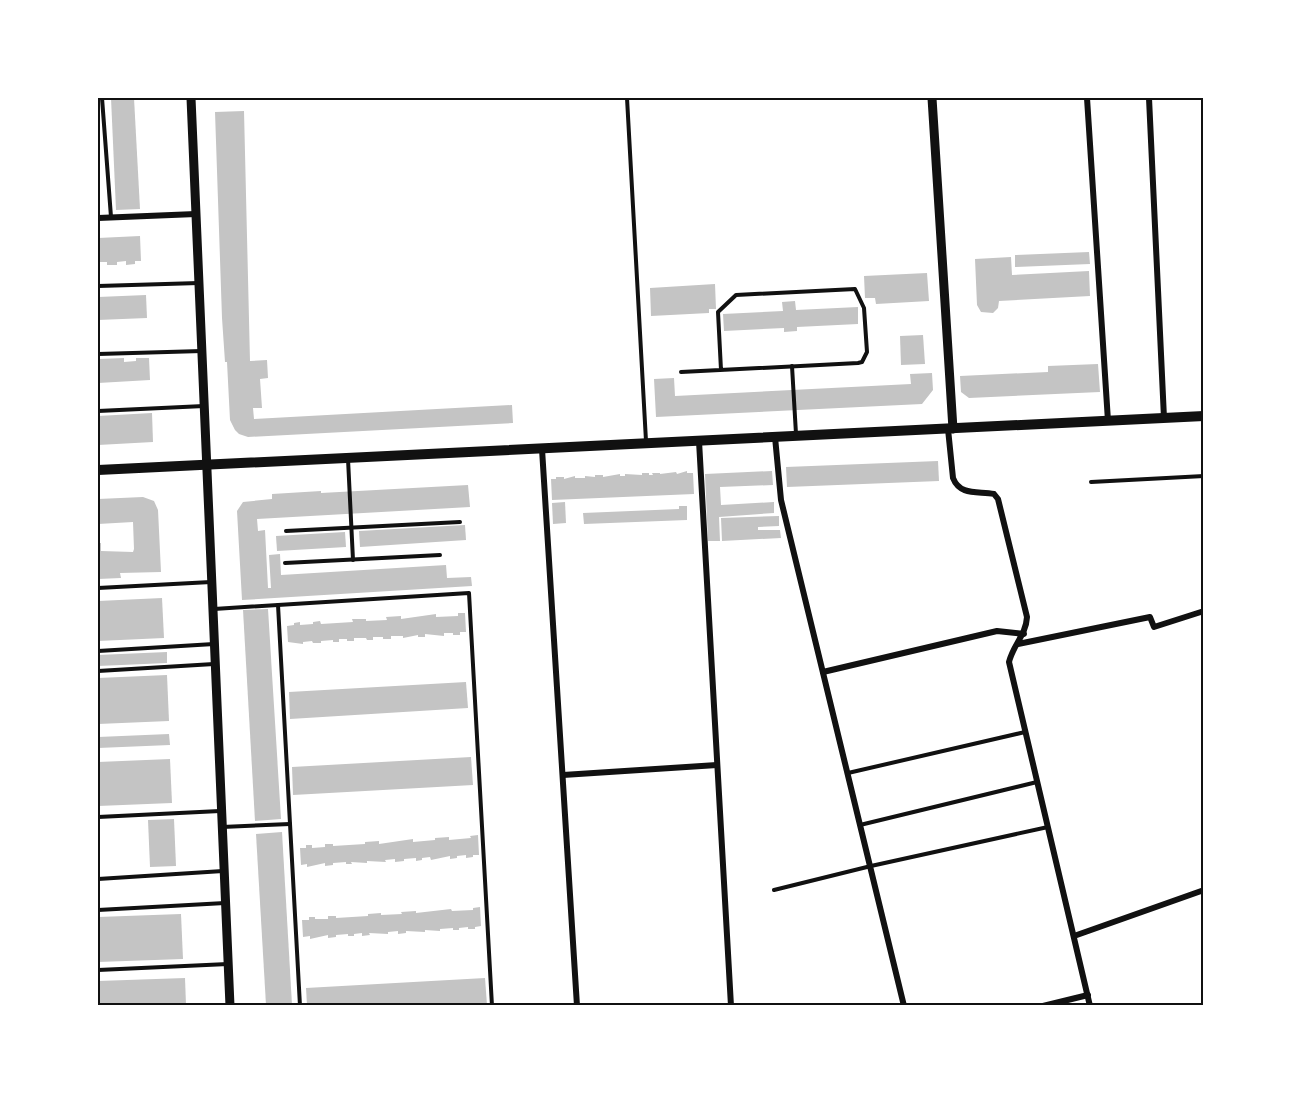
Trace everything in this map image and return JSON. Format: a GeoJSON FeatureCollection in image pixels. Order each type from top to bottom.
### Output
{"type":"FeatureCollection","features":[{"type":"Feature","properties":{"kind":"main road"},"geometry":{"type":"LineString","coordinates":[[98,470],[1203,416]]}},
{"type":"Feature","properties":{"kind":"street"},"geometry":{"type":"LineString","coordinates":[[191,98],[230,1005]]}},
{"type":"Feature","properties":{"kind":"street"},"geometry":{"type":"LineString","coordinates":[[932,98],[953,478],[956,486],[963,491],[994,494],[998,499],[1027,617],[1024,634],[1011,654],[1009,662],[1090,1005]]}},
{"type":"Feature","properties":{"kind":"street"},"geometry":{"type":"LineString","coordinates":[[1087,98],[1108,421]]}},
{"type":"Feature","properties":{"kind":"street"},"geometry":{"type":"LineString","coordinates":[[1149,98],[1164,418]]}},
{"type":"Feature","properties":{"kind":"street"},"geometry":{"type":"LineString","coordinates":[[98,218],[196,213]]}},
{"type":"Feature","properties":{"kind":"street"},"geometry":{"type":"LineString","coordinates":[[775,437],[782,500],[903,1005]]}},
{"type":"Feature","properties":{"kind":"street"},"geometry":{"type":"LineString","coordinates":[[699,441],[731,1005]]}},
{"type":"Feature","properties":{"kind":"street"},"geometry":{"type":"LineString","coordinates":[[542,448],[577,1005]]}},
{"type":"Feature","properties":{"kind":"street"},"geometry":{"type":"LineString","coordinates":[[1018,644],[1150,617],[1154,627],[1203,611]]}},
{"type":"Feature","properties":{"kind":"street"},"geometry":{"type":"LineString","coordinates":[[823,672],[997,631],[1024,634]]}},
{"type":"Feature","properties":{"kind":"street"},"geometry":{"type":"LineString","coordinates":[[563,775],[717,765]]}},
{"type":"Feature","properties":{"kind":"street"},"geometry":{"type":"LineString","coordinates":[[1074,936],[1203,890]]}},
{"type":"Feature","properties":{"kind":"street"},"geometry":{"type":"LineString","coordinates":[[1043,1005],[1088,995]]}},
{"type":"Feature","properties":{"kind":"lane"},"geometry":{"type":"LineString","coordinates":[[102,98],[111,218]]}},
{"type":"Feature","properties":{"kind":"lane"},"geometry":{"type":"LineString","coordinates":[[627,98],[646,444]]}},
{"type":"Feature","properties":{"kind":"lane"},"geometry":{"type":"LineString","coordinates":[[98,286],[199,283]]}},
{"type":"Feature","properties":{"kind":"lane"},"geometry":{"type":"LineString","coordinates":[[681,372],[721,370],[792,366],[858,363],[865,359],[867,352],[864,308],[855,289],[736,295],[718,312],[721,370]]}},
{"type":"Feature","properties":{"kind":"lane"},"geometry":{"type":"LineString","coordinates":[[98,354],[202,351]]}},
{"type":"Feature","properties":{"kind":"lane"},"geometry":{"type":"LineString","coordinates":[[792,366],[796,436]]}},
{"type":"Feature","properties":{"kind":"lane"},"geometry":{"type":"LineString","coordinates":[[98,411],[204,406]]}},
{"type":"Feature","properties":{"kind":"lane"},"geometry":{"type":"LineString","coordinates":[[348,458],[353,560]]}},
{"type":"Feature","properties":{"kind":"lane"},"geometry":{"type":"LineString","coordinates":[[1091,482],[1203,476]]}},
{"type":"Feature","properties":{"kind":"lane"},"geometry":{"type":"LineString","coordinates":[[286,531],[460,522]]}},
{"type":"Feature","properties":{"kind":"lane"},"geometry":{"type":"LineString","coordinates":[[285,563],[440,555]]}},
{"type":"Feature","properties":{"kind":"lane"},"geometry":{"type":"LineString","coordinates":[[98,588],[212,582]]}},
{"type":"Feature","properties":{"kind":"lane"},"geometry":{"type":"LineString","coordinates":[[213,609],[469,593],[492,1005]]}},
{"type":"Feature","properties":{"kind":"lane"},"geometry":{"type":"LineString","coordinates":[[278,605],[300,1005]]}},
{"type":"Feature","properties":{"kind":"lane"},"geometry":{"type":"LineString","coordinates":[[98,651],[214,644]]}},
{"type":"Feature","properties":{"kind":"lane"},"geometry":{"type":"LineString","coordinates":[[98,671],[215,664]]}},
{"type":"Feature","properties":{"kind":"lane"},"geometry":{"type":"LineString","coordinates":[[847,773],[1026,732]]}},
{"type":"Feature","properties":{"kind":"lane"},"geometry":{"type":"LineString","coordinates":[[860,825],[1037,782]]}},
{"type":"Feature","properties":{"kind":"lane"},"geometry":{"type":"LineString","coordinates":[[98,817],[221,810]]}},
{"type":"Feature","properties":{"kind":"lane"},"geometry":{"type":"LineString","coordinates":[[222,827],[290,824]]}},
{"type":"Feature","properties":{"kind":"lane"},"geometry":{"type":"LineString","coordinates":[[774,890],[1048,827]]}},
{"type":"Feature","properties":{"kind":"lane"},"geometry":{"type":"LineString","coordinates":[[98,879],[224,871]]}},
{"type":"Feature","properties":{"kind":"lane"},"geometry":{"type":"LineString","coordinates":[[98,910],[225,903]]}},
{"type":"Feature","properties":{"kind":"lane"},"geometry":{"type":"LineString","coordinates":[[98,970],[228,964]]}},
{"type":"Feature","properties":{"kind":"building"},"geometry":{"type":"Polygon","coordinates":[[[111,98],[134,98],[140,209],[116,210],[111,98]]]}},
{"type":"Feature","properties":{"kind":"building"},"geometry":{"type":"Polygon","coordinates":[[[244,111],[250,361],[267,360],[268,378],[260,379],[262,408],[253,408],[254,419],[512,405],[513,423],[248,437],[235,430],[230,420],[222,318],[215,112],[244,111]]]}},
{"type":"Feature","properties":{"kind":"building"},"geometry":{"type":"Polygon","coordinates":[[[140,236],[141,261],[126,265],[126,261],[117,262],[117,265],[98,262],[98,238],[140,236]]]}},
{"type":"Feature","properties":{"kind":"building"},"geometry":{"type":"Polygon","coordinates":[[[1089,252],[1090,264],[1015,267],[1015,255],[1089,252]]]}},
{"type":"Feature","properties":{"kind":"building"},"geometry":{"type":"Polygon","coordinates":[[[1011,257],[1012,275],[1089,271],[1090,296],[999,301],[998,308],[993,313],[981,312],[977,305],[975,259],[1011,257]]]}},
{"type":"Feature","properties":{"kind":"building"},"geometry":{"type":"Polygon","coordinates":[[[927,273],[929,301],[876,304],[875,298],[865,298],[864,276],[927,273]]]}},
{"type":"Feature","properties":{"kind":"building"},"geometry":{"type":"Polygon","coordinates":[[[715,284],[716,309],[709,309],[709,313],[651,316],[650,288],[715,284]]]}},
{"type":"Feature","properties":{"kind":"building"},"geometry":{"type":"Polygon","coordinates":[[[146,295],[147,318],[98,320],[98,297],[146,295]]]}},
{"type":"Feature","properties":{"kind":"building"},"geometry":{"type":"Polygon","coordinates":[[[795,301],[796,310],[858,307],[858,324],[797,327],[797,331],[784,332],[784,328],[724,331],[723,314],[783,311],[782,302],[795,301]]]}},
{"type":"Feature","properties":{"kind":"building"},"geometry":{"type":"Polygon","coordinates":[[[923,335],[925,364],[901,365],[900,336],[923,335]]]}},
{"type":"Feature","properties":{"kind":"building"},"geometry":{"type":"Polygon","coordinates":[[[124,358],[124,362],[136,361],[136,358],[149,358],[150,380],[98,383],[99,359],[124,358]]]}},
{"type":"Feature","properties":{"kind":"building"},"geometry":{"type":"Polygon","coordinates":[[[1098,364],[1100,392],[969,398],[961,392],[960,376],[1048,372],[1048,366],[1098,364]]]}},
{"type":"Feature","properties":{"kind":"building"},"geometry":{"type":"Polygon","coordinates":[[[932,373],[933,390],[922,404],[656,417],[654,379],[674,378],[675,396],[911,384],[910,374],[932,373]]]}},
{"type":"Feature","properties":{"kind":"building"},"geometry":{"type":"Polygon","coordinates":[[[152,413],[153,442],[98,445],[98,416],[152,413]]]}},
{"type":"Feature","properties":{"kind":"building"},"geometry":{"type":"Polygon","coordinates":[[[938,461],[939,481],[787,487],[786,467],[938,461]]]}},
{"type":"Feature","properties":{"kind":"building"},"geometry":{"type":"Polygon","coordinates":[[[687,471],[687,473],[693,473],[694,494],[552,500],[551,479],[556,479],[556,477],[564,477],[564,479],[575,476],[575,478],[595,477],[595,475],[603,475],[603,477],[620,474],[620,476],[642,475],[642,473],[653,475],[652,473],[676,472],[677,474],[687,471]]]}},
{"type":"Feature","properties":{"kind":"building"},"geometry":{"type":"Polygon","coordinates":[[[772,471],[773,485],[720,487],[721,505],[774,502],[774,513],[719,517],[720,541],[708,541],[705,474],[772,471]]]}},
{"type":"Feature","properties":{"kind":"building"},"geometry":{"type":"Polygon","coordinates":[[[468,485],[470,507],[257,519],[258,531],[265,530],[268,588],[271,588],[269,555],[280,554],[281,575],[446,565],[447,578],[471,577],[472,586],[242,600],[237,511],[243,502],[272,499],[272,494],[468,485]]]}},
{"type":"Feature","properties":{"kind":"building"},"geometry":{"type":"Polygon","coordinates":[[[143,497],[154,501],[158,510],[161,572],[120,573],[121,578],[98,579],[98,543],[101,543],[101,551],[133,552],[134,549],[133,522],[98,524],[98,499],[143,497]]]}},
{"type":"Feature","properties":{"kind":"building"},"geometry":{"type":"Polygon","coordinates":[[[565,502],[566,523],[553,524],[552,503],[565,502]]]}},
{"type":"Feature","properties":{"kind":"building"},"geometry":{"type":"Polygon","coordinates":[[[679,506],[687,506],[687,520],[584,524],[583,513],[679,509],[679,506]]]}},
{"type":"Feature","properties":{"kind":"building"},"geometry":{"type":"Polygon","coordinates":[[[779,516],[779,526],[758,527],[758,530],[780,530],[781,538],[722,541],[721,518],[779,516]]]}},
{"type":"Feature","properties":{"kind":"building"},"geometry":{"type":"Polygon","coordinates":[[[465,525],[466,540],[360,547],[359,531],[465,525]]]}},
{"type":"Feature","properties":{"kind":"building"},"geometry":{"type":"Polygon","coordinates":[[[345,532],[346,547],[277,551],[276,536],[345,532]]]}},
{"type":"Feature","properties":{"kind":"building"},"geometry":{"type":"Polygon","coordinates":[[[162,598],[164,638],[98,641],[98,601],[162,598]]]}},
{"type":"Feature","properties":{"kind":"building"},"geometry":{"type":"Polygon","coordinates":[[[268,609],[281,819],[255,821],[243,610],[268,609]]]}},
{"type":"Feature","properties":{"kind":"building"},"geometry":{"type":"Polygon","coordinates":[[[458,613],[465,613],[466,632],[460,632],[460,635],[444,633],[444,636],[425,634],[425,637],[391,636],[391,639],[373,637],[373,640],[339,639],[339,642],[333,642],[333,640],[313,643],[312,641],[303,642],[303,644],[288,642],[287,626],[294,625],[294,623],[300,622],[300,625],[320,621],[321,624],[353,622],[352,619],[387,620],[386,617],[401,616],[401,619],[436,614],[436,617],[458,616],[458,613]]]}},
{"type":"Feature","properties":{"kind":"building"},"geometry":{"type":"Polygon","coordinates":[[[167,652],[167,663],[98,666],[98,655],[167,652]]]}},
{"type":"Feature","properties":{"kind":"building"},"geometry":{"type":"Polygon","coordinates":[[[167,675],[169,721],[98,724],[98,678],[167,675]]]}},
{"type":"Feature","properties":{"kind":"building"},"geometry":{"type":"Polygon","coordinates":[[[466,682],[468,708],[290,719],[289,692],[466,682]]]}},
{"type":"Feature","properties":{"kind":"building"},"geometry":{"type":"Polygon","coordinates":[[[169,734],[170,745],[98,748],[98,737],[169,734]]]}},
{"type":"Feature","properties":{"kind":"building"},"geometry":{"type":"Polygon","coordinates":[[[471,757],[473,785],[293,795],[292,767],[471,757]]]}},
{"type":"Feature","properties":{"kind":"building"},"geometry":{"type":"Polygon","coordinates":[[[170,759],[172,803],[98,806],[98,762],[170,759]]]}},
{"type":"Feature","properties":{"kind":"building"},"geometry":{"type":"Polygon","coordinates":[[[174,819],[176,866],[150,867],[148,820],[174,819]]]}},
{"type":"Feature","properties":{"kind":"building"},"geometry":{"type":"Polygon","coordinates":[[[282,832],[292,1005],[266,1005],[256,834],[282,832]]]}},
{"type":"Feature","properties":{"kind":"building"},"geometry":{"type":"Polygon","coordinates":[[[478,835],[479,855],[473,855],[473,857],[466,858],[466,855],[450,859],[450,856],[431,860],[430,857],[422,858],[416,861],[416,858],[395,862],[395,859],[385,860],[386,862],[333,863],[333,865],[325,866],[325,863],[307,867],[307,864],[301,865],[300,848],[306,848],[306,845],[312,845],[312,848],[325,847],[325,844],[333,844],[333,846],[379,841],[379,844],[449,837],[449,840],[478,835]]]}},
{"type":"Feature","properties":{"kind":"building"},"geometry":{"type":"Polygon","coordinates":[[[480,907],[481,926],[475,929],[468,929],[468,927],[459,928],[459,930],[453,930],[453,928],[440,929],[440,931],[425,930],[425,932],[406,931],[406,933],[398,934],[398,931],[388,932],[388,934],[369,933],[370,935],[362,936],[362,933],[354,934],[354,936],[336,935],[336,937],[328,938],[328,935],[310,939],[310,936],[303,937],[302,920],[309,920],[309,917],[328,919],[328,916],[336,916],[336,918],[381,913],[381,915],[451,909],[452,911],[473,910],[473,908],[480,907]]]}},
{"type":"Feature","properties":{"kind":"building"},"geometry":{"type":"Polygon","coordinates":[[[181,914],[183,959],[98,962],[98,917],[181,914]]]}},
{"type":"Feature","properties":{"kind":"building"},"geometry":{"type":"Polygon","coordinates":[[[185,978],[186,1005],[98,1005],[98,981],[185,978]]]}},
{"type":"Feature","properties":{"kind":"building"},"geometry":{"type":"Polygon","coordinates":[[[485,978],[487,1005],[307,1005],[306,988],[485,978]]]}}]}
